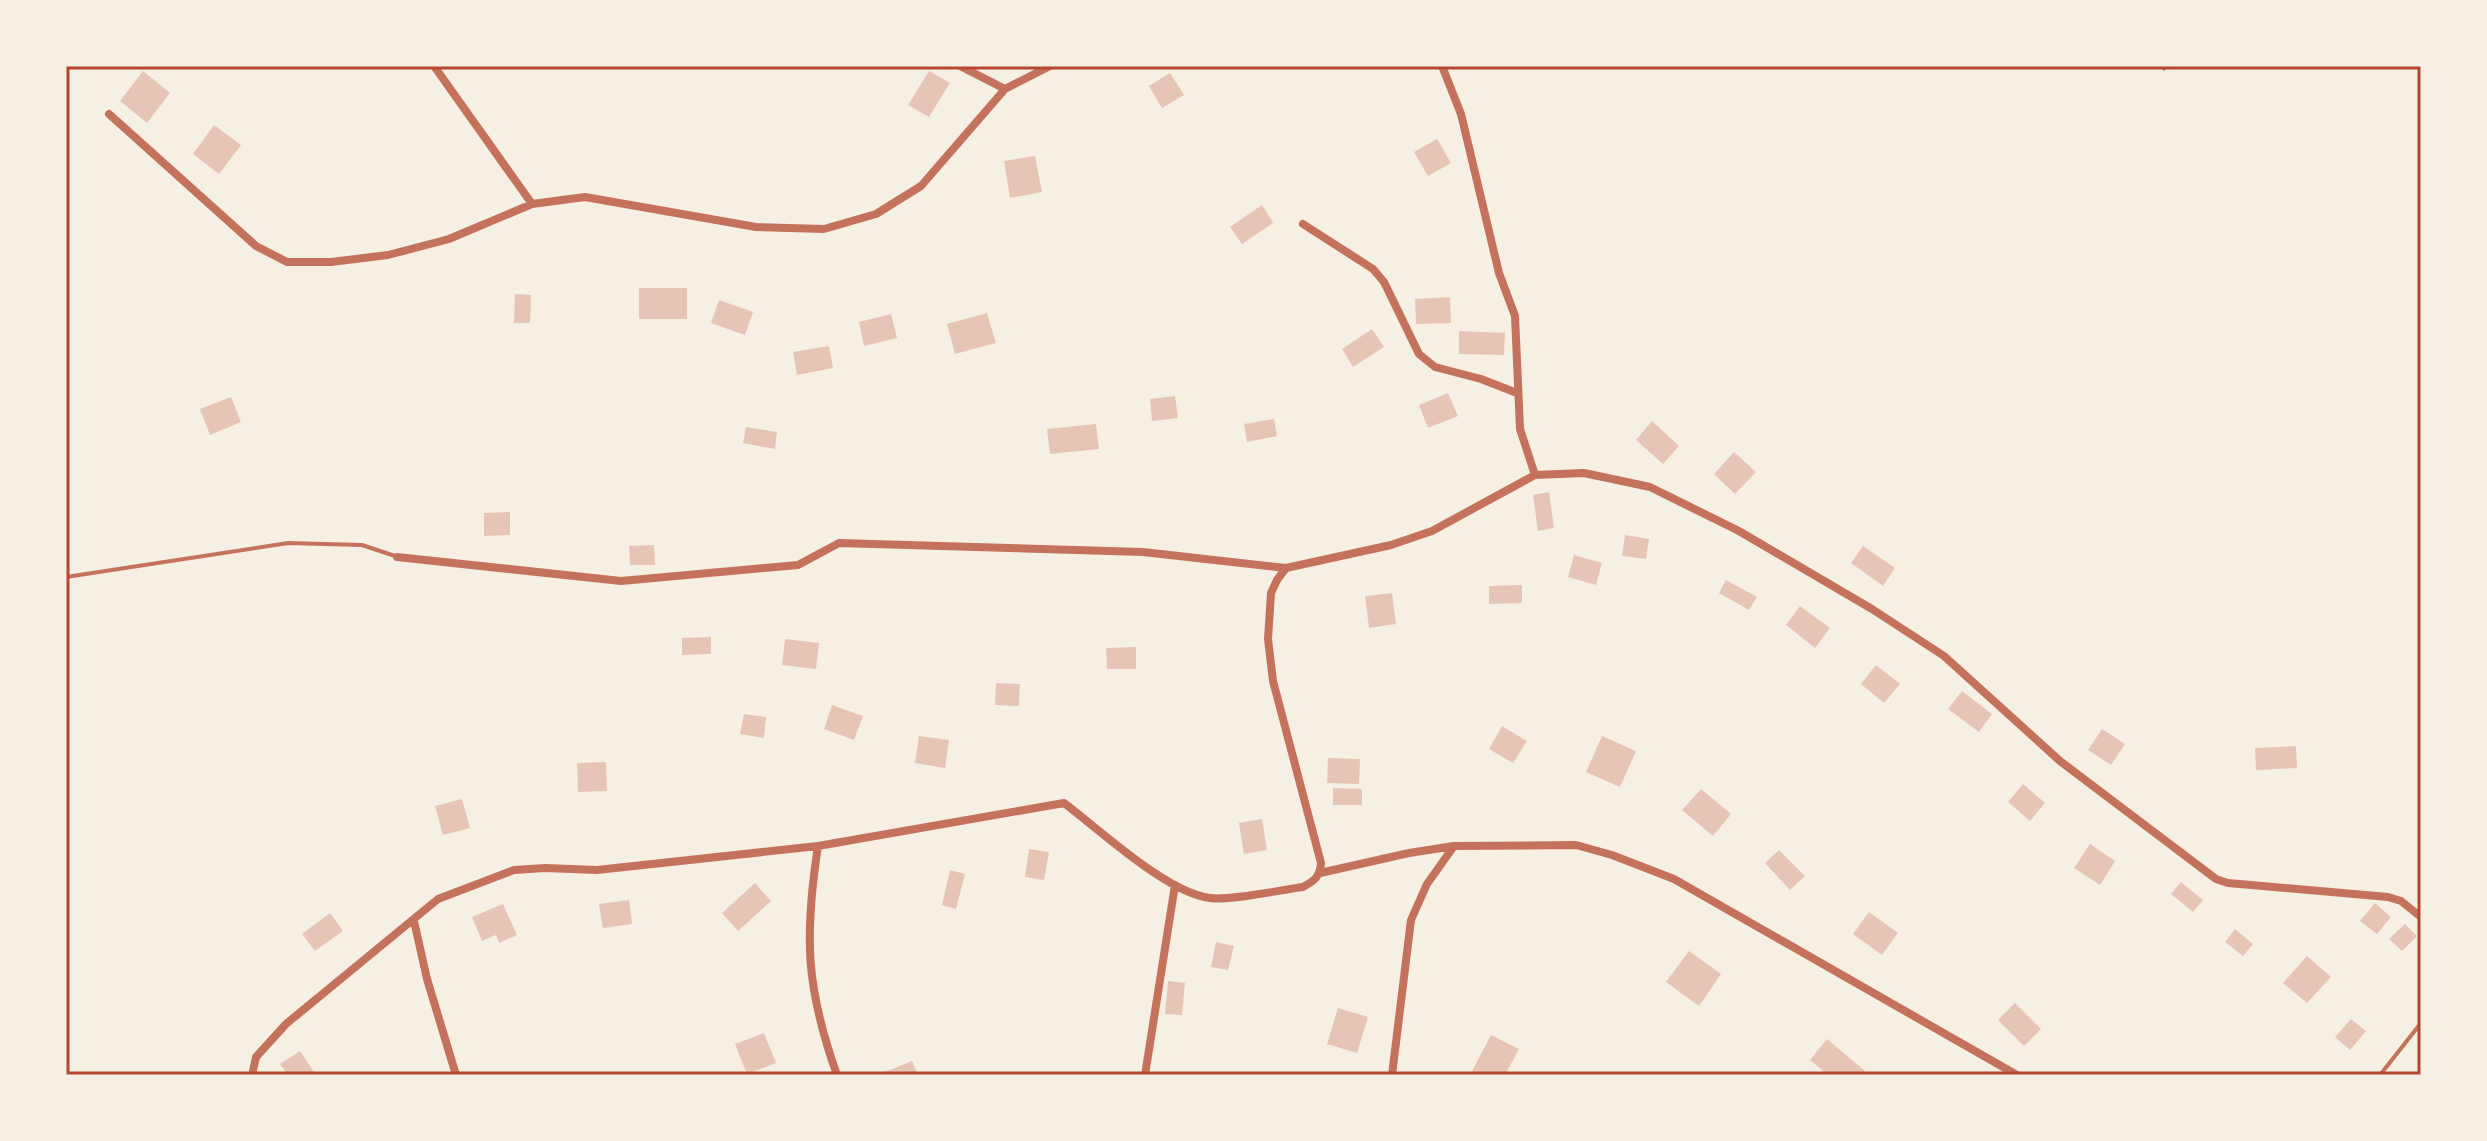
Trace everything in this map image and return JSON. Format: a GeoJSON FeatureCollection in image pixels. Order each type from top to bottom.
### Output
{"type":"FeatureCollection","features":[{"type":"Feature","properties":{"kind":"street"},"geometry":{"type":"LineString","coordinates":[[434,66],[532,204]]}},
{"type":"Feature","properties":{"kind":"street"},"geometry":{"type":"LineString","coordinates":[[960,66],[1005,89]]}},
{"type":"Feature","properties":{"kind":"street"},"geometry":{"type":"LineString","coordinates":[[109,114],[256,246],[287,262],[331,262],[388,255],[449,239],[532,204],[585,197],[756,227],[824,229],[876,214],[921,186],[1005,89],[1050,66]]}},
{"type":"Feature","properties":{"kind":"street"},"geometry":{"type":"LineString","coordinates":[[1442,66],[1461,114],[1499,273],[1515,316],[1520,429],[1535,475]]}},
{"type":"Feature","properties":{"kind":"street"},"geometry":{"type":"LineString","coordinates":[[1303,224],[1373,269],[1384,282],[1419,354],[1435,367],[1481,379],[1517,393]]}},
{"type":"Feature","properties":{"kind":"street"},"geometry":{"type":"LineString","coordinates":[[397,557],[621,581],[798,565],[839,543],[1143,552],[1286,568],[1391,545],[1432,531],[1535,475],[1584,473],[1650,487],[1739,531],[1860,602],[1944,656],[2060,761],[2216,879],[2228,883],[2388,897],[2401,901],[2421,917]]}},
{"type":"Feature","properties":{"kind":"street"},"geometry":{"type":"LineString","coordinates":[[252,1075],[256,1057],[286,1024],[438,899],[514,870],[597,870],[818,846],[1064,803],[1188,892],[1211,899],[1303,887],[1315,881],[1321,863],[1273,681],[1268,639],[1271,593],[1286,568]]}},
{"type":"Feature","properties":{"kind":"street"},"geometry":{"type":"LineString","coordinates":[[1320,873],[1454,846],[1576,845],[1612,855],[1674,879],[2017,1075]]}},
{"type":"Feature","properties":{"kind":"street"},"geometry":{"type":"LineString","coordinates":[[818,846],[811,893],[810,969],[820,1027],[837,1075]]}},
{"type":"Feature","properties":{"kind":"street"},"geometry":{"type":"LineString","coordinates":[[1392,1075],[1411,920],[1427,884],[1454,846]]}},
{"type":"Feature","properties":{"kind":"street"},"geometry":{"type":"LineString","coordinates":[[1145,1075],[1175,885]]}},
{"type":"Feature","properties":{"kind":"street"},"geometry":{"type":"LineString","coordinates":[[414,921],[427,979],[456,1075]]}},
{"type":"Feature","properties":{"kind":"lane"},"geometry":{"type":"LineString","coordinates":[[66,577],[288,543],[362,545],[397,557]]}},
{"type":"Feature","properties":{"kind":"lane"},"geometry":{"type":"LineString","coordinates":[[2380,1075],[2421,1023]]}},
{"type":"Feature","properties":{"kind":"building"},"geometry":{"type":"Polygon","coordinates":[[[143,71],[170,93],[147,123],[120,101],[143,71]]]}},
{"type":"Feature","properties":{"kind":"building"},"geometry":{"type":"Polygon","coordinates":[[[929,71],[950,83],[929,117],[908,105],[929,71]]]}},
{"type":"Feature","properties":{"kind":"building"},"geometry":{"type":"Polygon","coordinates":[[[1170,73],[1184,95],[1162,108],[1149,86],[1170,73]]]}},
{"type":"Feature","properties":{"kind":"building"},"geometry":{"type":"Polygon","coordinates":[[[214,125],[241,145],[219,174],[193,154],[214,125]]]}},
{"type":"Feature","properties":{"kind":"building"},"geometry":{"type":"Polygon","coordinates":[[[1437,139],[1451,163],[1428,176],[1414,152],[1437,139]]]}},
{"type":"Feature","properties":{"kind":"building"},"geometry":{"type":"Polygon","coordinates":[[[1035,156],[1042,192],[1010,198],[1004,161],[1035,156]]]}},
{"type":"Feature","properties":{"kind":"building"},"geometry":{"type":"Polygon","coordinates":[[[1262,205],[1273,223],[1242,244],[1230,227],[1262,205]]]}},
{"type":"Feature","properties":{"kind":"building"},"geometry":{"type":"Polygon","coordinates":[[[639,288],[687,288],[687,319],[639,319],[639,288]]]}},
{"type":"Feature","properties":{"kind":"building"},"geometry":{"type":"Polygon","coordinates":[[[515,294],[531,295],[530,323],[514,323],[515,294]]]}},
{"type":"Feature","properties":{"kind":"building"},"geometry":{"type":"Polygon","coordinates":[[[1450,297],[1451,323],[1416,324],[1415,299],[1450,297]]]}},
{"type":"Feature","properties":{"kind":"building"},"geometry":{"type":"Polygon","coordinates":[[[719,300],[753,312],[745,335],[711,323],[719,300]]]}},
{"type":"Feature","properties":{"kind":"building"},"geometry":{"type":"Polygon","coordinates":[[[987,313],[996,343],[955,354],[947,324],[987,313]]]}},
{"type":"Feature","properties":{"kind":"building"},"geometry":{"type":"Polygon","coordinates":[[[891,314],[897,338],[864,346],[859,322],[891,314]]]}},
{"type":"Feature","properties":{"kind":"building"},"geometry":{"type":"Polygon","coordinates":[[[1372,329],[1384,347],[1353,367],[1342,349],[1372,329]]]}},
{"type":"Feature","properties":{"kind":"building"},"geometry":{"type":"Polygon","coordinates":[[[1459,331],[1505,333],[1504,355],[1459,354],[1459,331]]]}},
{"type":"Feature","properties":{"kind":"building"},"geometry":{"type":"Polygon","coordinates":[[[829,346],[833,368],[797,375],[793,352],[829,346]]]}},
{"type":"Feature","properties":{"kind":"building"},"geometry":{"type":"Polygon","coordinates":[[[1448,393],[1458,416],[1428,428],[1419,405],[1448,393]]]}},
{"type":"Feature","properties":{"kind":"building"},"geometry":{"type":"Polygon","coordinates":[[[1175,396],[1178,418],[1152,421],[1150,399],[1175,396]]]}},
{"type":"Feature","properties":{"kind":"building"},"geometry":{"type":"Polygon","coordinates":[[[231,397],[241,422],[210,435],[200,409],[231,397]]]}},
{"type":"Feature","properties":{"kind":"building"},"geometry":{"type":"Polygon","coordinates":[[[1274,419],[1277,436],[1247,442],[1244,424],[1274,419]]]}},
{"type":"Feature","properties":{"kind":"building"},"geometry":{"type":"Polygon","coordinates":[[[1652,421],[1679,446],[1663,464],[1636,440],[1652,421]]]}},
{"type":"Feature","properties":{"kind":"building"},"geometry":{"type":"Polygon","coordinates":[[[1096,424],[1099,449],[1050,454],[1047,429],[1096,424]]]}},
{"type":"Feature","properties":{"kind":"building"},"geometry":{"type":"Polygon","coordinates":[[[746,427],[777,432],[775,449],[743,443],[746,427]]]}},
{"type":"Feature","properties":{"kind":"building"},"geometry":{"type":"Polygon","coordinates":[[[1734,452],[1756,472],[1735,494],[1714,474],[1734,452]]]}},
{"type":"Feature","properties":{"kind":"building"},"geometry":{"type":"Polygon","coordinates":[[[1549,492],[1554,528],[1538,531],[1533,495],[1549,492]]]}},
{"type":"Feature","properties":{"kind":"building"},"geometry":{"type":"Polygon","coordinates":[[[510,512],[510,535],[484,536],[484,513],[510,512]]]}},
{"type":"Feature","properties":{"kind":"building"},"geometry":{"type":"Polygon","coordinates":[[[1625,535],[1649,539],[1646,559],[1622,556],[1625,535]]]}},
{"type":"Feature","properties":{"kind":"building"},"geometry":{"type":"Polygon","coordinates":[[[654,545],[655,565],[630,565],[629,546],[654,545]]]}},
{"type":"Feature","properties":{"kind":"building"},"geometry":{"type":"Polygon","coordinates":[[[1863,546],[1895,568],[1883,586],[1851,563],[1863,546]]]}},
{"type":"Feature","properties":{"kind":"building"},"geometry":{"type":"Polygon","coordinates":[[[1574,555],[1602,563],[1596,585],[1568,577],[1574,555]]]}},
{"type":"Feature","properties":{"kind":"building"},"geometry":{"type":"Polygon","coordinates":[[[1726,580],[1757,597],[1749,610],[1719,593],[1726,580]]]}},
{"type":"Feature","properties":{"kind":"building"},"geometry":{"type":"Polygon","coordinates":[[[1522,585],[1522,603],[1489,604],[1489,586],[1522,585]]]}},
{"type":"Feature","properties":{"kind":"building"},"geometry":{"type":"Polygon","coordinates":[[[1392,593],[1396,624],[1369,628],[1365,596],[1392,593]]]}},
{"type":"Feature","properties":{"kind":"building"},"geometry":{"type":"Polygon","coordinates":[[[1800,606],[1830,628],[1815,648],[1786,625],[1800,606]]]}},
{"type":"Feature","properties":{"kind":"building"},"geometry":{"type":"Polygon","coordinates":[[[711,637],[711,654],[682,655],[682,638],[711,637]]]}},
{"type":"Feature","properties":{"kind":"building"},"geometry":{"type":"Polygon","coordinates":[[[785,639],[819,643],[816,669],[782,665],[785,639]]]}},
{"type":"Feature","properties":{"kind":"building"},"geometry":{"type":"Polygon","coordinates":[[[1136,647],[1136,669],[1107,669],[1106,648],[1136,647]]]}},
{"type":"Feature","properties":{"kind":"building"},"geometry":{"type":"Polygon","coordinates":[[[1876,665],[1900,684],[1884,703],[1861,684],[1876,665]]]}},
{"type":"Feature","properties":{"kind":"building"},"geometry":{"type":"Polygon","coordinates":[[[996,683],[1020,684],[1019,706],[995,705],[996,683]]]}},
{"type":"Feature","properties":{"kind":"building"},"geometry":{"type":"Polygon","coordinates":[[[1962,691],[1992,714],[1979,732],[1948,709],[1962,691]]]}},
{"type":"Feature","properties":{"kind":"building"},"geometry":{"type":"Polygon","coordinates":[[[832,705],[863,716],[854,740],[824,729],[832,705]]]}},
{"type":"Feature","properties":{"kind":"building"},"geometry":{"type":"Polygon","coordinates":[[[744,714],[766,717],[764,738],[740,734],[744,714]]]}},
{"type":"Feature","properties":{"kind":"building"},"geometry":{"type":"Polygon","coordinates":[[[1502,726],[1527,741],[1513,763],[1489,749],[1502,726]]]}},
{"type":"Feature","properties":{"kind":"building"},"geometry":{"type":"Polygon","coordinates":[[[2102,729],[2125,744],[2111,765],[2088,750],[2102,729]]]}},
{"type":"Feature","properties":{"kind":"building"},"geometry":{"type":"Polygon","coordinates":[[[919,736],[949,740],[945,768],[915,763],[919,736]]]}},
{"type":"Feature","properties":{"kind":"building"},"geometry":{"type":"Polygon","coordinates":[[[1602,736],[1636,751],[1620,787],[1586,772],[1602,736]]]}},
{"type":"Feature","properties":{"kind":"building"},"geometry":{"type":"Polygon","coordinates":[[[2296,746],[2297,768],[2256,770],[2255,748],[2296,746]]]}},
{"type":"Feature","properties":{"kind":"building"},"geometry":{"type":"Polygon","coordinates":[[[1328,758],[1360,759],[1359,784],[1327,783],[1328,758]]]}},
{"type":"Feature","properties":{"kind":"building"},"geometry":{"type":"Polygon","coordinates":[[[606,762],[607,791],[578,792],[577,763],[606,762]]]}},
{"type":"Feature","properties":{"kind":"building"},"geometry":{"type":"Polygon","coordinates":[[[2023,784],[2045,803],[2030,821],[2008,802],[2023,784]]]}},
{"type":"Feature","properties":{"kind":"building"},"geometry":{"type":"Polygon","coordinates":[[[1333,788],[1362,789],[1362,805],[1333,805],[1333,788]]]}},
{"type":"Feature","properties":{"kind":"building"},"geometry":{"type":"Polygon","coordinates":[[[1701,789],[1731,814],[1713,836],[1682,810],[1701,789]]]}},
{"type":"Feature","properties":{"kind":"building"},"geometry":{"type":"Polygon","coordinates":[[[462,799],[470,828],[443,835],[435,806],[462,799]]]}},
{"type":"Feature","properties":{"kind":"building"},"geometry":{"type":"Polygon","coordinates":[[[1262,819],[1267,850],[1244,854],[1239,823],[1262,819]]]}},
{"type":"Feature","properties":{"kind":"building"},"geometry":{"type":"Polygon","coordinates":[[[2090,844],[2115,861],[2100,885],[2074,868],[2090,844]]]}},
{"type":"Feature","properties":{"kind":"building"},"geometry":{"type":"Polygon","coordinates":[[[1029,849],[1049,852],[1044,880],[1025,877],[1029,849]]]}},
{"type":"Feature","properties":{"kind":"building"},"geometry":{"type":"Polygon","coordinates":[[[1779,850],[1805,876],[1790,890],[1765,863],[1779,850]]]}},
{"type":"Feature","properties":{"kind":"building"},"geometry":{"type":"Polygon","coordinates":[[[950,870],[965,874],[956,909],[942,905],[950,870]]]}},
{"type":"Feature","properties":{"kind":"building"},"geometry":{"type":"Polygon","coordinates":[[[2181,882],[2203,900],[2193,912],[2171,894],[2181,882]]]}},
{"type":"Feature","properties":{"kind":"building"},"geometry":{"type":"Polygon","coordinates":[[[755,883],[771,901],[738,931],[722,913],[755,883]]]}},
{"type":"Feature","properties":{"kind":"building"},"geometry":{"type":"Polygon","coordinates":[[[629,900],[632,924],[603,928],[599,904],[629,900]]]}},
{"type":"Feature","properties":{"kind":"building"},"geometry":{"type":"Polygon","coordinates":[[[2375,903],[2391,917],[2377,934],[2360,921],[2375,903]]]}},
{"type":"Feature","properties":{"kind":"building"},"geometry":{"type":"Polygon","coordinates":[[[503,904],[517,935],[499,943],[496,935],[482,941],[472,917],[503,904]]]}},
{"type":"Feature","properties":{"kind":"building"},"geometry":{"type":"Polygon","coordinates":[[[1869,912],[1898,933],[1882,955],[1853,934],[1869,912]]]}},
{"type":"Feature","properties":{"kind":"building"},"geometry":{"type":"Polygon","coordinates":[[[330,913],[343,931],[315,951],[302,934],[330,913]]]}},
{"type":"Feature","properties":{"kind":"building"},"geometry":{"type":"Polygon","coordinates":[[[2405,924],[2417,936],[2402,951],[2389,939],[2405,924]]]}},
{"type":"Feature","properties":{"kind":"building"},"geometry":{"type":"Polygon","coordinates":[[[2235,929],[2253,944],[2243,956],[2225,942],[2235,929]]]}},
{"type":"Feature","properties":{"kind":"building"},"geometry":{"type":"Polygon","coordinates":[[[1216,942],[1234,946],[1228,970],[1211,967],[1216,942]]]}},
{"type":"Feature","properties":{"kind":"building"},"geometry":{"type":"Polygon","coordinates":[[[1689,951],[1721,974],[1699,1006],[1666,982],[1689,951]]]}},
{"type":"Feature","properties":{"kind":"building"},"geometry":{"type":"Polygon","coordinates":[[[2307,956],[2331,977],[2307,1003],[2283,983],[2307,956]]]}},
{"type":"Feature","properties":{"kind":"building"},"geometry":{"type":"Polygon","coordinates":[[[1168,981],[1185,983],[1182,1015],[1165,1014],[1168,981]]]}},
{"type":"Feature","properties":{"kind":"building"},"geometry":{"type":"Polygon","coordinates":[[[2015,1003],[2041,1029],[2024,1046],[1998,1020],[2015,1003]]]}},
{"type":"Feature","properties":{"kind":"building"},"geometry":{"type":"Polygon","coordinates":[[[1338,1008],[1368,1017],[1357,1053],[1327,1044],[1338,1008]]]}},
{"type":"Feature","properties":{"kind":"building"},"geometry":{"type":"Polygon","coordinates":[[[2351,1019],[2366,1031],[2350,1050],[2335,1037],[2351,1019]]]}},
{"type":"Feature","properties":{"kind":"building"},"geometry":{"type":"Polygon","coordinates":[[[764,1033],[776,1063],[747,1074],[735,1044],[764,1033]]]}},
{"type":"Feature","properties":{"kind":"building"},"geometry":{"type":"Polygon","coordinates":[[[1491,1035],[1519,1049],[1505,1075],[1474,1075],[1471,1073],[1491,1035]]]}},
{"type":"Feature","properties":{"kind":"building"},"geometry":{"type":"Polygon","coordinates":[[[1827,1039],[1865,1071],[1862,1075],[1828,1075],[1810,1060],[1827,1039]]]}},
{"type":"Feature","properties":{"kind":"building"},"geometry":{"type":"Polygon","coordinates":[[[300,1051],[316,1075],[288,1075],[280,1064],[300,1051]]]}},
{"type":"Feature","properties":{"kind":"building"},"geometry":{"type":"Polygon","coordinates":[[[912,1061],[918,1075],[877,1075],[912,1061]]]}}]}
